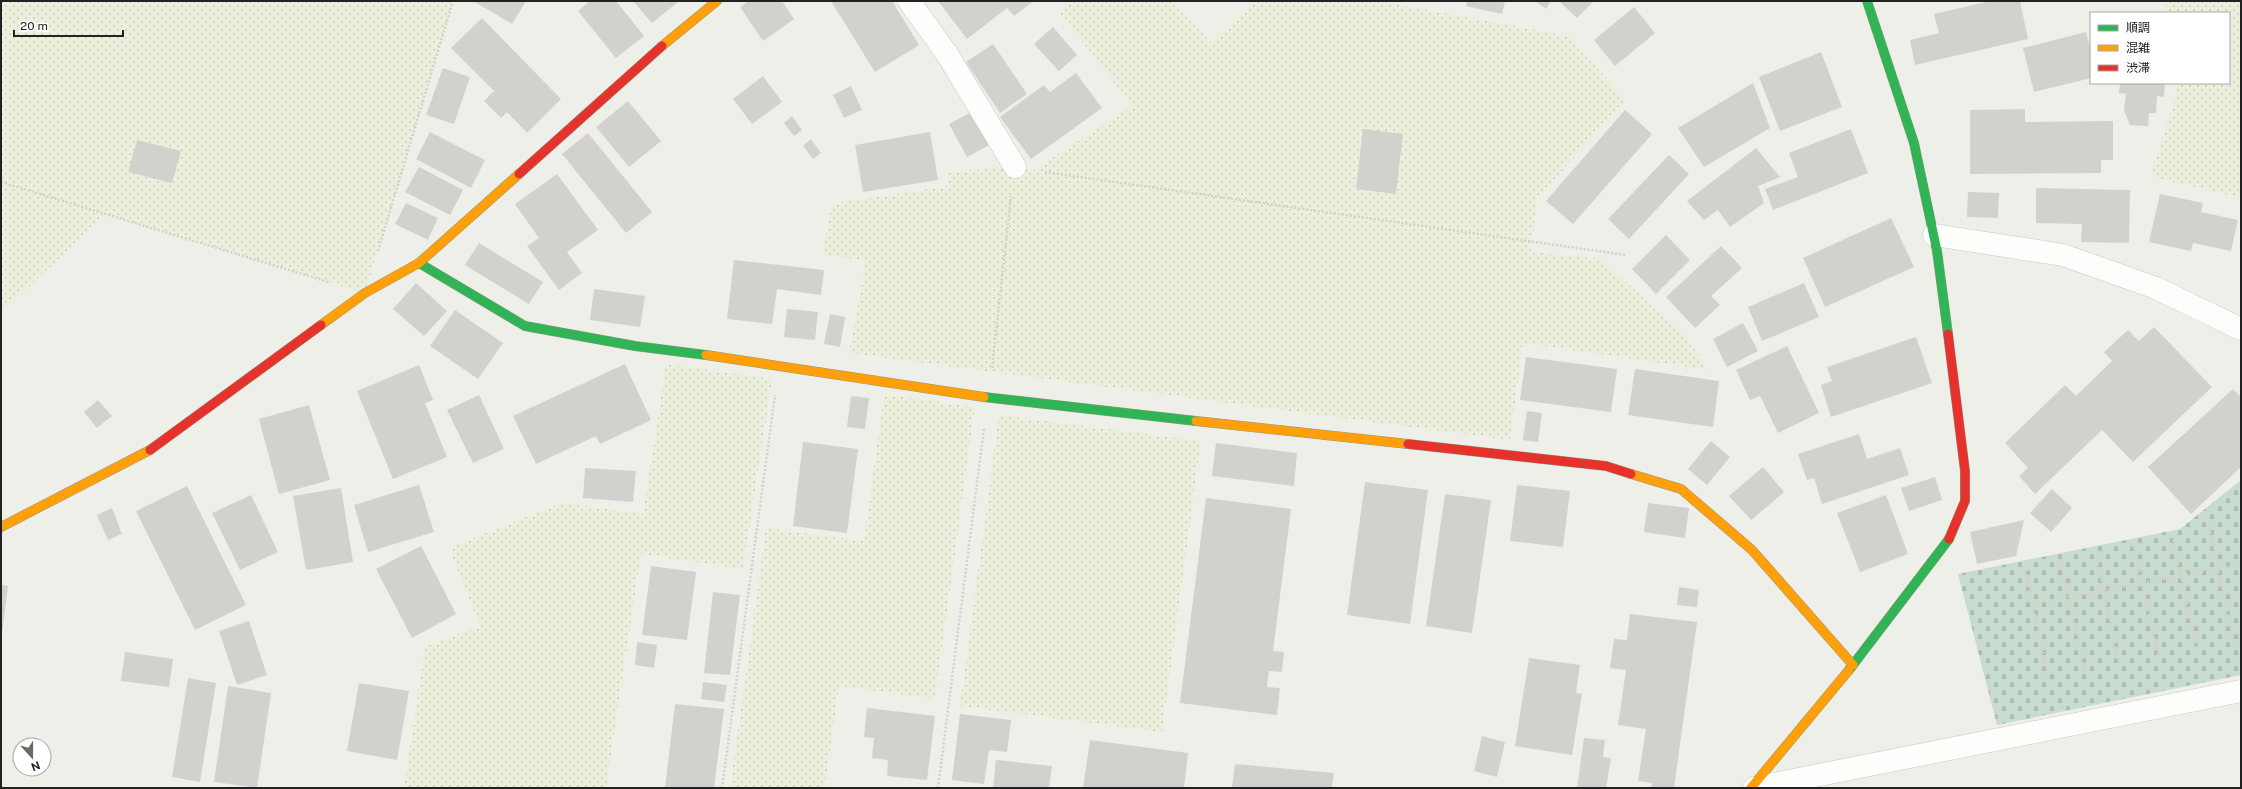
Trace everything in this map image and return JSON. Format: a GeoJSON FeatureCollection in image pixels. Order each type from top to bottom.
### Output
{"type":"FeatureCollection","features":[{"type":"Feature","properties":{"kind":"street"},"geometry":{"type":"LineString","coordinates":[[1,527],[159,446],[365,293],[419,263],[673,37],[717,1]]}},
{"type":"Feature","properties":{"kind":"street"},"geometry":{"type":"LineString","coordinates":[[909,1],[947,54],[1014,167]]}},
{"type":"Feature","properties":{"kind":"street"},"geometry":{"type":"LineString","coordinates":[[1751,788],[1853,664],[1947,544],[1965,501],[1965,471],[1934,235],[1914,143],[1867,1]]}},
{"type":"Feature","properties":{"kind":"street"},"geometry":{"type":"LineString","coordinates":[[1934,235],[2063,254],[2156,288],[2241,329]]}},
{"type":"Feature","properties":{"kind":"street"},"geometry":{"type":"LineString","coordinates":[[419,263],[525,326],[635,346],[779,364],[988,398],[1606,466],[1681,489],[1752,550],[1853,664]]}},
{"type":"Feature","properties":{"kind":"street"},"geometry":{"type":"LineString","coordinates":[[1754,788],[2241,691]]}},
{"type":"Feature","properties":{"kind":"path"},"geometry":{"type":"LineString","coordinates":[[1,182],[365,293],[453,1]]}},
{"type":"Feature","properties":{"kind":"path"},"geometry":{"type":"LineString","coordinates":[[938,788],[988,398],[1014,167],[1626,255]]}},
{"type":"Feature","properties":{"kind":"path"},"geometry":{"type":"LineString","coordinates":[[722,788],[779,364]]}},
{"type":"Feature","properties":{"kind":"path"},"geometry":{"type":"LineString","coordinates":[[2208,520],[2234,643]]}},
{"type":"Feature","properties":{"kind":"path"},"geometry":{"type":"LineString","coordinates":[[2173,540],[2182,575],[2197,649]]}},
{"type":"Feature","properties":{"kind":"path"},"geometry":{"type":"LineString","coordinates":[[2134,547],[2158,656]]}},
{"type":"Feature","properties":{"kind":"path"},"geometry":{"type":"LineString","coordinates":[[2096,556],[2120,663]]}},
{"type":"Feature","properties":{"kind":"path"},"geometry":{"type":"LineString","coordinates":[[2061,564],[2085,671]]}},
{"type":"Feature","properties":{"kind":"path"},"geometry":{"type":"LineString","coordinates":[[2033,604],[2241,564]]}},
{"type":"Feature","properties":{"kind":"path"},"geometry":{"type":"LineString","coordinates":[[2025,570],[2049,679]]}},
{"type":"Feature","properties":{"kind":"green space"},"geometry":{"type":"Polygon","coordinates":[[[1,1],[453,1],[365,293],[106,214],[1,313],[1,1]]]}},
{"type":"Feature","properties":{"kind":"green space"},"geometry":{"type":"Polygon","coordinates":[[[1072,1],[1173,1],[1211,43],[1256,1],[1379,1],[1569,36],[1625,100],[1537,199],[1531,252],[1600,259],[1685,335],[1709,370],[1523,343],[1510,440],[849,353],[866,260],[823,256],[831,204],[948,186],[947,172],[1015,167],[1034,170],[1132,106],[1059,12],[1072,1]]]}},
{"type":"Feature","properties":{"kind":"green space"},"geometry":{"type":"Polygon","coordinates":[[[2165,1],[2241,1],[2241,198],[2150,176],[2177,94],[2176,84],[2230,84],[2230,12],[2167,12],[2165,1]]]}},
{"type":"Feature","properties":{"kind":"green space"},"geometry":{"type":"Polygon","coordinates":[[[666,364],[772,379],[743,569],[641,554],[606,788],[404,788],[425,647],[480,626],[449,548],[562,503],[643,514],[666,364]]]}},
{"type":"Feature","properties":{"kind":"green space"},"geometry":{"type":"Polygon","coordinates":[[[884,394],[975,407],[935,699],[839,686],[825,788],[730,788],[766,528],[864,541],[884,394]]]}},
{"type":"Feature","properties":{"kind":"green space"},"geometry":{"type":"Polygon","coordinates":[[[999,415],[1201,441],[1162,732],[960,706],[999,415]]]}},
{"type":"Feature","properties":{"kind":"green space"},"geometry":{"type":"Polygon","coordinates":[[[2241,480],[2241,675],[1997,725],[1958,574],[2180,529],[2241,480]]]}},
{"type":"Feature","properties":{"kind":"building"},"geometry":{"type":"Polygon","coordinates":[[[473,1],[526,1],[512,24],[473,1]]]}},
{"type":"Feature","properties":{"kind":"building"},"geometry":{"type":"Polygon","coordinates":[[[590,1],[616,1],[644,36],[616,58],[578,11],[590,1]]]}},
{"type":"Feature","properties":{"kind":"building"},"geometry":{"type":"Polygon","coordinates":[[[633,1],[679,1],[652,23],[633,1]]]}},
{"type":"Feature","properties":{"kind":"building"},"geometry":{"type":"Polygon","coordinates":[[[749,1],[782,1],[794,19],[763,41],[740,7],[749,1]]]}},
{"type":"Feature","properties":{"kind":"building"},"geometry":{"type":"Polygon","coordinates":[[[831,1],[892,1],[919,45],[875,72],[831,1]]]}},
{"type":"Feature","properties":{"kind":"building"},"geometry":{"type":"Polygon","coordinates":[[[938,1],[1034,1],[1014,16],[1007,8],[967,39],[938,1]]]}},
{"type":"Feature","properties":{"kind":"building"},"geometry":{"type":"Polygon","coordinates":[[[1467,1],[1505,1],[1502,14],[1466,6],[1467,1]]]}},
{"type":"Feature","properties":{"kind":"building"},"geometry":{"type":"Polygon","coordinates":[[[1535,1],[1551,1],[1546,9],[1535,1]]]}},
{"type":"Feature","properties":{"kind":"building"},"geometry":{"type":"Polygon","coordinates":[[[1559,1],[1594,1],[1577,18],[1559,1]]]}},
{"type":"Feature","properties":{"kind":"building"},"geometry":{"type":"Polygon","coordinates":[[[1990,1],[2020,1],[2028,39],[1915,65],[1910,40],[1939,33],[1934,14],[1990,1]]]}},
{"type":"Feature","properties":{"kind":"building"},"geometry":{"type":"Polygon","coordinates":[[[1634,7],[1655,33],[1615,66],[1594,40],[1634,7]]]}},
{"type":"Feature","properties":{"kind":"building"},"geometry":{"type":"Polygon","coordinates":[[[482,18],[561,99],[527,133],[507,112],[501,118],[484,101],[494,91],[451,48],[482,18]]]}},
{"type":"Feature","properties":{"kind":"building"},"geometry":{"type":"Polygon","coordinates":[[[1053,27],[1077,55],[1059,71],[1034,44],[1053,27]]]}},
{"type":"Feature","properties":{"kind":"building"},"geometry":{"type":"Polygon","coordinates":[[[2086,32],[2090,47],[2090,78],[2034,92],[2023,48],[2086,32]]]}},
{"type":"Feature","properties":{"kind":"building"},"geometry":{"type":"Polygon","coordinates":[[[993,44],[1027,94],[1000,113],[966,62],[993,44]]]}},
{"type":"Feature","properties":{"kind":"building"},"geometry":{"type":"Polygon","coordinates":[[[1821,52],[1842,107],[1780,131],[1759,77],[1821,52]]]}},
{"type":"Feature","properties":{"kind":"building"},"geometry":{"type":"Polygon","coordinates":[[[443,68],[470,77],[454,124],[426,115],[443,68]]]}},
{"type":"Feature","properties":{"kind":"building"},"geometry":{"type":"Polygon","coordinates":[[[1076,73],[1102,108],[1031,159],[1000,117],[1044,85],[1050,92],[1076,73]]]}},
{"type":"Feature","properties":{"kind":"building"},"geometry":{"type":"Polygon","coordinates":[[[763,76],[782,102],[752,124],[733,99],[763,76]]]}},
{"type":"Feature","properties":{"kind":"building"},"geometry":{"type":"Polygon","coordinates":[[[1753,83],[1770,128],[1704,167],[1678,128],[1753,83]]]}},
{"type":"Feature","properties":{"kind":"building"},"geometry":{"type":"Polygon","coordinates":[[[2120,84],[2165,84],[2164,97],[2157,96],[2156,113],[2149,113],[2148,126],[2130,125],[2124,110],[2126,94],[2119,93],[2120,84]]]}},
{"type":"Feature","properties":{"kind":"building"},"geometry":{"type":"Polygon","coordinates":[[[851,86],[862,110],[844,118],[833,95],[851,86]]]}},
{"type":"Feature","properties":{"kind":"building"},"geometry":{"type":"Polygon","coordinates":[[[628,101],[661,141],[629,167],[596,127],[628,101]]]}},
{"type":"Feature","properties":{"kind":"building"},"geometry":{"type":"Polygon","coordinates":[[[2025,109],[2025,122],[2113,121],[2113,160],[2101,160],[2101,173],[1970,174],[1970,110],[2025,109]]]}},
{"type":"Feature","properties":{"kind":"building"},"geometry":{"type":"Polygon","coordinates":[[[1625,110],[1652,134],[1573,224],[1546,201],[1625,110]]]}},
{"type":"Feature","properties":{"kind":"building"},"geometry":{"type":"Polygon","coordinates":[[[971,112],[989,145],[967,157],[949,124],[971,112]]]}},
{"type":"Feature","properties":{"kind":"building"},"geometry":{"type":"Polygon","coordinates":[[[792,116],[802,130],[794,136],[784,123],[792,116]]]}},
{"type":"Feature","properties":{"kind":"building"},"geometry":{"type":"Polygon","coordinates":[[[1363,129],[1403,134],[1396,194],[1356,189],[1363,129]]]}},
{"type":"Feature","properties":{"kind":"building"},"geometry":{"type":"Polygon","coordinates":[[[1851,129],[1868,173],[1773,210],[1765,189],[1798,177],[1789,153],[1851,129]]]}},
{"type":"Feature","properties":{"kind":"building"},"geometry":{"type":"Polygon","coordinates":[[[430,132],[485,160],[471,188],[416,159],[430,132]]]}},
{"type":"Feature","properties":{"kind":"building"},"geometry":{"type":"Polygon","coordinates":[[[930,132],[938,180],[863,192],[855,145],[930,132]]]}},
{"type":"Feature","properties":{"kind":"building"},"geometry":{"type":"Polygon","coordinates":[[[588,133],[652,212],[626,233],[562,154],[588,133]]]}},
{"type":"Feature","properties":{"kind":"building"},"geometry":{"type":"Polygon","coordinates":[[[811,139],[821,153],[813,159],[803,146],[811,139]]]}},
{"type":"Feature","properties":{"kind":"building"},"geometry":{"type":"Polygon","coordinates":[[[137,140],[181,151],[172,183],[128,172],[137,140]]]}},
{"type":"Feature","properties":{"kind":"building"},"geometry":{"type":"Polygon","coordinates":[[[1756,148],[1780,177],[1758,186],[1764,203],[1730,227],[1718,210],[1704,220],[1687,201],[1756,148]]]}},
{"type":"Feature","properties":{"kind":"building"},"geometry":{"type":"Polygon","coordinates":[[[1669,155],[1689,174],[1629,239],[1608,219],[1669,155]]]}},
{"type":"Feature","properties":{"kind":"building"},"geometry":{"type":"Polygon","coordinates":[[[419,167],[463,190],[450,215],[405,192],[419,167]]]}},
{"type":"Feature","properties":{"kind":"building"},"geometry":{"type":"Polygon","coordinates":[[[557,174],[598,230],[567,252],[582,273],[559,290],[527,246],[539,238],[515,204],[557,174]]]}},
{"type":"Feature","properties":{"kind":"building"},"geometry":{"type":"Polygon","coordinates":[[[2036,188],[2130,190],[2129,243],[2081,242],[2082,224],[2036,223],[2036,188]]]}},
{"type":"Feature","properties":{"kind":"building"},"geometry":{"type":"Polygon","coordinates":[[[1968,192],[1999,193],[1998,218],[1967,217],[1968,192]]]}},
{"type":"Feature","properties":{"kind":"building"},"geometry":{"type":"Polygon","coordinates":[[[2160,194],[2203,203],[2201,212],[2238,220],[2231,251],[2193,243],[2191,251],[2149,242],[2160,194]]]}},
{"type":"Feature","properties":{"kind":"building"},"geometry":{"type":"Polygon","coordinates":[[[406,203],[438,218],[428,240],[395,224],[406,203]]]}},
{"type":"Feature","properties":{"kind":"building"},"geometry":{"type":"Polygon","coordinates":[[[1891,218],[1914,267],[1825,307],[1803,258],[1891,218]]]}},
{"type":"Feature","properties":{"kind":"building"},"geometry":{"type":"Polygon","coordinates":[[[1666,235],[1690,260],[1656,294],[1632,269],[1666,235]]]}},
{"type":"Feature","properties":{"kind":"building"},"geometry":{"type":"Polygon","coordinates":[[[479,243],[543,282],[529,304],[465,265],[479,243]]]}},
{"type":"Feature","properties":{"kind":"building"},"geometry":{"type":"Polygon","coordinates":[[[1721,246],[1742,268],[1711,296],[1720,305],[1695,328],[1666,297],[1721,246]]]}},
{"type":"Feature","properties":{"kind":"building"},"geometry":{"type":"Polygon","coordinates":[[[734,260],[824,270],[821,295],[777,289],[772,324],[727,319],[734,260]]]}},
{"type":"Feature","properties":{"kind":"building"},"geometry":{"type":"Polygon","coordinates":[[[416,283],[447,311],[424,336],[393,309],[416,283]]]}},
{"type":"Feature","properties":{"kind":"building"},"geometry":{"type":"Polygon","coordinates":[[[1804,283],[1819,317],[1762,341],[1748,307],[1804,283]]]}},
{"type":"Feature","properties":{"kind":"building"},"geometry":{"type":"Polygon","coordinates":[[[594,289],[645,296],[640,327],[590,320],[594,289]]]}},
{"type":"Feature","properties":{"kind":"building"},"geometry":{"type":"Polygon","coordinates":[[[787,309],[818,312],[815,340],[784,337],[787,309]]]}},
{"type":"Feature","properties":{"kind":"building"},"geometry":{"type":"Polygon","coordinates":[[[455,310],[503,343],[478,379],[430,346],[455,310]]]}},
{"type":"Feature","properties":{"kind":"building"},"geometry":{"type":"Polygon","coordinates":[[[830,314],[845,317],[840,347],[824,344],[830,314]]]}},
{"type":"Feature","properties":{"kind":"building"},"geometry":{"type":"Polygon","coordinates":[[[1743,323],[1758,351],[1727,367],[1713,339],[1743,323]]]}},
{"type":"Feature","properties":{"kind":"building"},"geometry":{"type":"Polygon","coordinates":[[[2154,327],[2212,387],[2133,462],[2102,430],[2035,494],[2019,476],[2028,468],[2005,443],[2065,385],[2076,396],[2112,361],[2104,352],[2128,330],[2139,341],[2154,327]]]}},
{"type":"Feature","properties":{"kind":"building"},"geometry":{"type":"Polygon","coordinates":[[[1916,337],[1932,383],[1831,417],[1821,385],[1832,381],[1827,367],[1916,337]]]}},
{"type":"Feature","properties":{"kind":"building"},"geometry":{"type":"Polygon","coordinates":[[[1787,346],[1819,413],[1778,433],[1760,396],[1750,400],[1736,370],[1787,346]]]}},
{"type":"Feature","properties":{"kind":"building"},"geometry":{"type":"Polygon","coordinates":[[[1526,357],[1617,369],[1611,412],[1520,400],[1526,357]]]}},
{"type":"Feature","properties":{"kind":"building"},"geometry":{"type":"Polygon","coordinates":[[[625,364],[651,420],[600,444],[596,436],[536,464],[513,416],[625,364]]]}},
{"type":"Feature","properties":{"kind":"building"},"geometry":{"type":"Polygon","coordinates":[[[419,365],[433,400],[425,403],[447,457],[393,479],[357,391],[419,365]]]}},
{"type":"Feature","properties":{"kind":"building"},"geometry":{"type":"Polygon","coordinates":[[[1635,369],[1719,381],[1713,427],[1628,415],[1635,369]]]}},
{"type":"Feature","properties":{"kind":"building"},"geometry":{"type":"Polygon","coordinates":[[[2233,389],[2241,397],[2241,467],[2191,514],[2148,467],[2233,389]]]}},
{"type":"Feature","properties":{"kind":"building"},"geometry":{"type":"Polygon","coordinates":[[[479,395],[504,449],[473,463],[447,410],[479,395]]]}},
{"type":"Feature","properties":{"kind":"building"},"geometry":{"type":"Polygon","coordinates":[[[851,396],[869,398],[865,429],[847,427],[851,396]]]}},
{"type":"Feature","properties":{"kind":"building"},"geometry":{"type":"Polygon","coordinates":[[[98,400],[112,416],[97,428],[84,412],[98,400]]]}},
{"type":"Feature","properties":{"kind":"building"},"geometry":{"type":"Polygon","coordinates":[[[309,405],[330,480],[279,494],[259,419],[309,405]]]}},
{"type":"Feature","properties":{"kind":"building"},"geometry":{"type":"Polygon","coordinates":[[[1527,411],[1542,413],[1538,442],[1523,440],[1527,411]]]}},
{"type":"Feature","properties":{"kind":"building"},"geometry":{"type":"Polygon","coordinates":[[[1859,434],[1867,459],[1900,448],[1909,475],[1822,504],[1814,478],[1807,480],[1798,454],[1859,434]]]}},
{"type":"Feature","properties":{"kind":"building"},"geometry":{"type":"Polygon","coordinates":[[[1711,441],[1730,457],[1707,485],[1688,469],[1711,441]]]}},
{"type":"Feature","properties":{"kind":"building"},"geometry":{"type":"Polygon","coordinates":[[[803,442],[858,449],[847,533],[793,526],[803,442]]]}},
{"type":"Feature","properties":{"kind":"building"},"geometry":{"type":"Polygon","coordinates":[[[1216,443],[1297,453],[1294,486],[1212,476],[1216,443]]]}},
{"type":"Feature","properties":{"kind":"building"},"geometry":{"type":"Polygon","coordinates":[[[1763,467],[1784,492],[1751,520],[1729,496],[1763,467]]]}},
{"type":"Feature","properties":{"kind":"building"},"geometry":{"type":"Polygon","coordinates":[[[585,468],[636,471],[633,502],[583,498],[585,468]]]}},
{"type":"Feature","properties":{"kind":"building"},"geometry":{"type":"Polygon","coordinates":[[[1935,477],[1942,500],[1909,511],[1901,488],[1935,477]]]}},
{"type":"Feature","properties":{"kind":"building"},"geometry":{"type":"Polygon","coordinates":[[[1365,482],[1428,490],[1410,624],[1347,615],[1365,482]]]}},
{"type":"Feature","properties":{"kind":"building"},"geometry":{"type":"Polygon","coordinates":[[[419,485],[434,532],[368,552],[354,505],[419,485]]]}},
{"type":"Feature","properties":{"kind":"building"},"geometry":{"type":"Polygon","coordinates":[[[1517,485],[1570,491],[1563,547],[1510,541],[1517,485]]]}},
{"type":"Feature","properties":{"kind":"building"},"geometry":{"type":"Polygon","coordinates":[[[187,486],[246,605],[195,630],[136,511],[187,486]]]}},
{"type":"Feature","properties":{"kind":"building"},"geometry":{"type":"Polygon","coordinates":[[[341,488],[353,562],[306,570],[293,496],[341,488]]]}},
{"type":"Feature","properties":{"kind":"building"},"geometry":{"type":"Polygon","coordinates":[[[2052,489],[2072,508],[2051,532],[2030,513],[2052,489]]]}},
{"type":"Feature","properties":{"kind":"building"},"geometry":{"type":"Polygon","coordinates":[[[1445,494],[1491,500],[1472,633],[1426,626],[1445,494]]]}},
{"type":"Feature","properties":{"kind":"building"},"geometry":{"type":"Polygon","coordinates":[[[251,495],[278,552],[240,570],[212,513],[251,495]]]}},
{"type":"Feature","properties":{"kind":"building"},"geometry":{"type":"Polygon","coordinates":[[[1886,495],[1908,554],[1860,572],[1837,513],[1886,495]]]}},
{"type":"Feature","properties":{"kind":"building"},"geometry":{"type":"Polygon","coordinates":[[[1206,498],[1291,509],[1273,651],[1284,652],[1282,672],[1269,671],[1267,687],[1280,688],[1277,715],[1180,703],[1206,498]]]}},
{"type":"Feature","properties":{"kind":"building"},"geometry":{"type":"Polygon","coordinates":[[[1648,503],[1689,508],[1685,538],[1644,532],[1648,503]]]}},
{"type":"Feature","properties":{"kind":"building"},"geometry":{"type":"Polygon","coordinates":[[[112,508],[122,534],[108,540],[97,515],[112,508]]]}},
{"type":"Feature","properties":{"kind":"building"},"geometry":{"type":"Polygon","coordinates":[[[2024,520],[2016,556],[1977,564],[1970,532],[2024,520]]]}},
{"type":"Feature","properties":{"kind":"building"},"geometry":{"type":"Polygon","coordinates":[[[421,546],[456,614],[412,638],[376,569],[421,546]]]}},
{"type":"Feature","properties":{"kind":"building"},"geometry":{"type":"Polygon","coordinates":[[[651,566],[696,572],[687,640],[642,635],[651,566]]]}},
{"type":"Feature","properties":{"kind":"building"},"geometry":{"type":"Polygon","coordinates":[[[1,585],[8,586],[2,633],[1,633],[1,585]]]}},
{"type":"Feature","properties":{"kind":"building"},"geometry":{"type":"Polygon","coordinates":[[[1679,587],[1699,590],[1697,607],[1677,605],[1679,587]]]}},
{"type":"Feature","properties":{"kind":"building"},"geometry":{"type":"Polygon","coordinates":[[[713,592],[740,595],[730,675],[704,673],[713,592]]]}},
{"type":"Feature","properties":{"kind":"building"},"geometry":{"type":"Polygon","coordinates":[[[1630,614],[1697,622],[1674,788],[1651,788],[1652,783],[1638,781],[1646,729],[1618,725],[1626,670],[1610,668],[1614,639],[1627,640],[1630,614]]]}},
{"type":"Feature","properties":{"kind":"building"},"geometry":{"type":"Polygon","coordinates":[[[249,621],[267,675],[237,685],[219,631],[249,621]]]}},
{"type":"Feature","properties":{"kind":"building"},"geometry":{"type":"Polygon","coordinates":[[[637,642],[657,645],[654,668],[635,665],[637,642]]]}},
{"type":"Feature","properties":{"kind":"building"},"geometry":{"type":"Polygon","coordinates":[[[125,652],[173,659],[169,687],[121,681],[125,652]]]}},
{"type":"Feature","properties":{"kind":"building"},"geometry":{"type":"Polygon","coordinates":[[[1529,658],[1580,665],[1576,693],[1582,694],[1572,755],[1515,746],[1529,658]]]}},
{"type":"Feature","properties":{"kind":"building"},"geometry":{"type":"Polygon","coordinates":[[[188,678],[216,683],[200,782],[172,777],[188,678]]]}},
{"type":"Feature","properties":{"kind":"building"},"geometry":{"type":"Polygon","coordinates":[[[703,682],[727,685],[724,702],[701,699],[703,682]]]}},
{"type":"Feature","properties":{"kind":"building"},"geometry":{"type":"Polygon","coordinates":[[[359,683],[409,691],[397,760],[347,751],[359,683]]]}},
{"type":"Feature","properties":{"kind":"building"},"geometry":{"type":"Polygon","coordinates":[[[228,686],[271,693],[257,788],[214,782],[228,686]]]}},
{"type":"Feature","properties":{"kind":"building"},"geometry":{"type":"Polygon","coordinates":[[[675,704],[724,709],[714,788],[665,788],[675,704]]]}},
{"type":"Feature","properties":{"kind":"building"},"geometry":{"type":"Polygon","coordinates":[[[867,708],[935,716],[927,780],[887,776],[888,760],[872,758],[874,738],[864,737],[867,708]]]}},
{"type":"Feature","properties":{"kind":"building"},"geometry":{"type":"Polygon","coordinates":[[[960,714],[1011,720],[1007,752],[989,750],[984,784],[952,780],[960,714]]]}},
{"type":"Feature","properties":{"kind":"building"},"geometry":{"type":"Polygon","coordinates":[[[1482,736],[1505,742],[1497,777],[1474,771],[1482,736]]]}},
{"type":"Feature","properties":{"kind":"building"},"geometry":{"type":"Polygon","coordinates":[[[1584,738],[1605,740],[1603,757],[1611,758],[1606,788],[1577,788],[1584,738]]]}},
{"type":"Feature","properties":{"kind":"building"},"geometry":{"type":"Polygon","coordinates":[[[1090,740],[1188,753],[1184,788],[1083,788],[1090,740]]]}},
{"type":"Feature","properties":{"kind":"building"},"geometry":{"type":"Polygon","coordinates":[[[996,760],[1052,766],[1049,788],[993,788],[996,760]]]}},
{"type":"Feature","properties":{"kind":"building"},"geometry":{"type":"Polygon","coordinates":[[[1235,764],[1334,773],[1332,788],[1232,788],[1235,764]]]}},
{"type":"Feature","properties":{"kind":"traffic: fast"},"geometry":{"type":"LineString","coordinates":[[1867,1],[1914,143],[1937,251],[1948,334]]}},
{"type":"Feature","properties":{"kind":"traffic: fast"},"geometry":{"type":"LineString","coordinates":[[419,263],[525,326],[635,346],[706,355]]}},
{"type":"Feature","properties":{"kind":"traffic: fast"},"geometry":{"type":"LineString","coordinates":[[984,397],[1196,421]]}},
{"type":"Feature","properties":{"kind":"traffic: fast"},"geometry":{"type":"LineString","coordinates":[[1849,670],[1949,539]]}},
{"type":"Feature","properties":{"kind":"traffic: slow"},"geometry":{"type":"LineString","coordinates":[[662,46],[717,1]]}},
{"type":"Feature","properties":{"kind":"traffic: slow"},"geometry":{"type":"LineString","coordinates":[[321,325],[365,293],[419,263],[519,174]]}},
{"type":"Feature","properties":{"kind":"traffic: slow"},"geometry":{"type":"LineString","coordinates":[[706,355],[984,397]]}},
{"type":"Feature","properties":{"kind":"traffic: slow"},"geometry":{"type":"LineString","coordinates":[[1196,421],[1408,444]]}},
{"type":"Feature","properties":{"kind":"traffic: slow"},"geometry":{"type":"LineString","coordinates":[[1,527],[150,450]]}},
{"type":"Feature","properties":{"kind":"traffic: slow"},"geometry":{"type":"LineString","coordinates":[[1631,474],[1681,489],[1752,550],[1853,665]]}},
{"type":"Feature","properties":{"kind":"traffic: slow"},"geometry":{"type":"LineString","coordinates":[[1751,788],[1849,670]]}},
{"type":"Feature","properties":{"kind":"traffic: jam"},"geometry":{"type":"LineString","coordinates":[[519,174],[662,46]]}},
{"type":"Feature","properties":{"kind":"traffic: jam"},"geometry":{"type":"LineString","coordinates":[[150,450],[321,325]]}},
{"type":"Feature","properties":{"kind":"traffic: jam"},"geometry":{"type":"LineString","coordinates":[[1948,334],[1965,471],[1965,501],[1949,539]]}},
{"type":"Feature","properties":{"kind":"traffic: jam"},"geometry":{"type":"LineString","coordinates":[[1408,444],[1606,466],[1631,474]]}}]}
